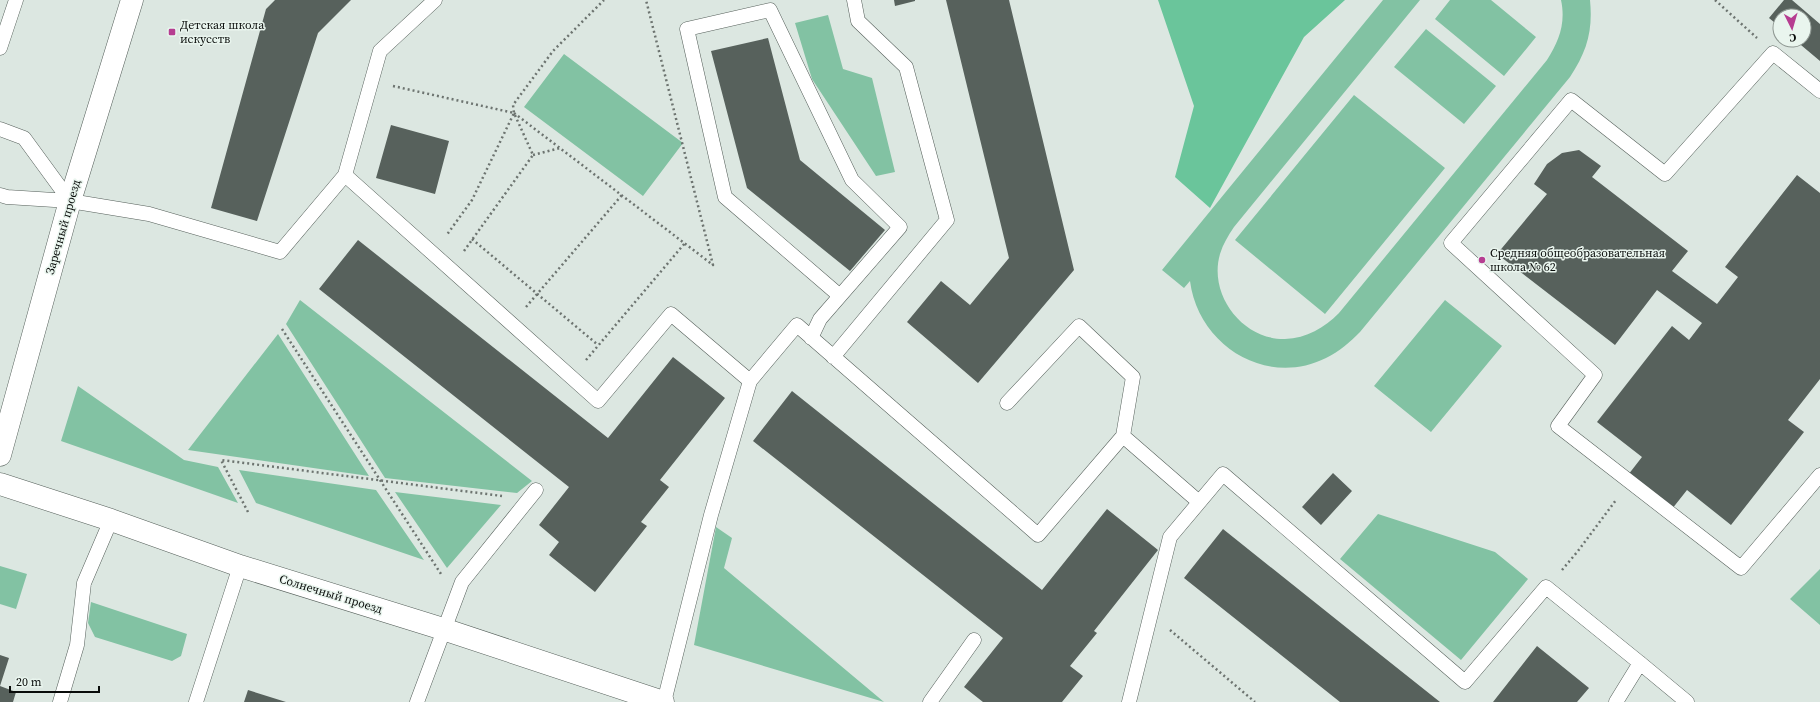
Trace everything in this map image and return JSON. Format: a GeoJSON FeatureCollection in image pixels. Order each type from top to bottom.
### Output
{"type":"FeatureCollection","features":[{"type":"Feature","properties":{"kind":"street","name":"Заречный проезд"},"geometry":{"type":"LineString","coordinates":[[0,455],[70,201],[132,0]]}},
{"type":"Feature","properties":{"kind":"street","name":"Солнечный проезд"},"geometry":{"type":"LineString","coordinates":[[0,484],[111,520],[240,566],[443,629],[664,702]]}},
{"type":"Feature","properties":{"kind":"lane"},"geometry":{"type":"LineString","coordinates":[[0,48],[16,0]]}},
{"type":"Feature","properties":{"kind":"lane"},"geometry":{"type":"LineString","coordinates":[[0,194],[7,197],[70,201],[149,214],[280,252],[345,175],[380,51],[435,0]]}},
{"type":"Feature","properties":{"kind":"lane"},"geometry":{"type":"LineString","coordinates":[[833,357],[947,220],[906,67],[858,21],[854,0]]}},
{"type":"Feature","properties":{"kind":"lane"},"geometry":{"type":"LineString","coordinates":[[811,338],[820,319],[840,296],[900,227],[852,180],[770,10],[687,29],[725,198],[840,296]]}},
{"type":"Feature","properties":{"kind":"lane"},"geometry":{"type":"LineString","coordinates":[[1820,91],[1773,53],[1665,174],[1571,100],[1451,243],[1595,375],[1558,426],[1741,568],[1820,475]]}},
{"type":"Feature","properties":{"kind":"lane"},"geometry":{"type":"LineString","coordinates":[[0,129],[24,138],[70,201]]}},
{"type":"Feature","properties":{"kind":"lane"},"geometry":{"type":"LineString","coordinates":[[345,175],[598,401],[671,314],[750,381]]}},
{"type":"Feature","properties":{"kind":"lane"},"geometry":{"type":"LineString","coordinates":[[664,702],[711,515],[750,381],[797,325],[1038,535],[1123,436],[1133,377],[1079,326],[1007,404]]}},
{"type":"Feature","properties":{"kind":"lane"},"geometry":{"type":"LineString","coordinates":[[1123,436],[1199,502]]}},
{"type":"Feature","properties":{"kind":"lane"},"geometry":{"type":"LineString","coordinates":[[1129,702],[1170,537],[1223,474],[1465,682],[1546,587],[1687,702]]}},
{"type":"Feature","properties":{"kind":"lane"},"geometry":{"type":"LineString","coordinates":[[417,702],[443,629],[462,582],[532,495]]}},
{"type":"Feature","properties":{"kind":"lane"},"geometry":{"type":"LineString","coordinates":[[60,702],[77,645],[84,583],[111,520]]}},
{"type":"Feature","properties":{"kind":"lane"},"geometry":{"type":"LineString","coordinates":[[196,702],[240,566]]}},
{"type":"Feature","properties":{"kind":"lane"},"geometry":{"type":"LineString","coordinates":[[930,702],[974,640]]}},
{"type":"Feature","properties":{"kind":"lane"},"geometry":{"type":"LineString","coordinates":[[1616,702],[1640,663]]}},
{"type":"Feature","properties":{"kind":"path"},"geometry":{"type":"LineString","coordinates":[[533,155],[514,112],[513,105],[553,52],[604,0]]}},
{"type":"Feature","properties":{"kind":"path"},"geometry":{"type":"LineString","coordinates":[[371,82],[514,112],[713,265],[646,0]]}},
{"type":"Feature","properties":{"kind":"path"},"geometry":{"type":"LineString","coordinates":[[1715,0],[1773,53]]}},
{"type":"Feature","properties":{"kind":"path"},"geometry":{"type":"LineString","coordinates":[[433,254],[472,200],[514,112]]}},
{"type":"Feature","properties":{"kind":"path"},"geometry":{"type":"LineString","coordinates":[[451,269],[533,155],[560,148]]}},
{"type":"Feature","properties":{"kind":"path"},"geometry":{"type":"LineString","coordinates":[[512,324],[622,195]]}},
{"type":"Feature","properties":{"kind":"path"},"geometry":{"type":"LineString","coordinates":[[472,239],[598,345]]}},
{"type":"Feature","properties":{"kind":"path"},"geometry":{"type":"LineString","coordinates":[[571,377],[685,243]]}},
{"type":"Feature","properties":{"kind":"path"},"geometry":{"type":"LineString","coordinates":[[282,329],[443,576]]}},
{"type":"Feature","properties":{"kind":"path"},"geometry":{"type":"LineString","coordinates":[[248,512],[221,460],[381,482],[532,495]]}},
{"type":"Feature","properties":{"kind":"path"},"geometry":{"type":"LineString","coordinates":[[1546,587],[1578,551],[1630,482]]}},
{"type":"Feature","properties":{"kind":"path"},"geometry":{"type":"LineString","coordinates":[[1151,614],[1255,702]]}},
{"type":"Feature","properties":{"kind":"green space"},"geometry":{"type":"Polygon","coordinates":[[[1158,0],[1345,0],[1304,37],[1210,208],[1175,177],[1194,106],[1158,0]]]}},
{"type":"Feature","properties":{"kind":"green space"},"geometry":{"type":"Polygon","coordinates":[[[1383,0],[1420,0],[1234,227],[1221,250],[1218,269],[1219,285],[1224,299],[1232,312],[1255,332],[1270,337],[1285,339],[1301,337],[1321,328],[1339,313],[1547,60],[1558,39],[1562,24],[1563,16],[1561,0],[1590,0],[1591,21],[1585,49],[1570,77],[1360,332],[1331,356],[1303,366],[1281,368],[1259,364],[1238,355],[1221,341],[1206,324],[1196,304],[1190,281],[1184,288],[1162,270],[1383,0]]]}},
{"type":"Feature","properties":{"kind":"green space"},"geometry":{"type":"Polygon","coordinates":[[[1450,0],[1491,0],[1536,37],[1504,76],[1435,19],[1450,0]]]}},
{"type":"Feature","properties":{"kind":"green space"},"geometry":{"type":"Polygon","coordinates":[[[828,15],[843,69],[872,78],[895,172],[876,176],[812,79],[795,23],[828,15]]]}},
{"type":"Feature","properties":{"kind":"green space"},"geometry":{"type":"Polygon","coordinates":[[[1426,29],[1496,86],[1464,124],[1394,67],[1426,29]]]}},
{"type":"Feature","properties":{"kind":"green space"},"geometry":{"type":"Polygon","coordinates":[[[564,54],[683,143],[643,196],[524,107],[564,54]]]}},
{"type":"Feature","properties":{"kind":"green space"},"geometry":{"type":"Polygon","coordinates":[[[1354,95],[1445,168],[1325,314],[1235,240],[1354,95]]]}},
{"type":"Feature","properties":{"kind":"green space"},"geometry":{"type":"Polygon","coordinates":[[[300,300],[532,481],[517,493],[385,478],[286,324],[300,300]]]}},
{"type":"Feature","properties":{"kind":"green space"},"geometry":{"type":"Polygon","coordinates":[[[1445,300],[1502,346],[1431,432],[1374,386],[1445,300]]]}},
{"type":"Feature","properties":{"kind":"green space"},"geometry":{"type":"Polygon","coordinates":[[[278,334],[369,476],[188,450],[278,334]]]}},
{"type":"Feature","properties":{"kind":"green space"},"geometry":{"type":"Polygon","coordinates":[[[78,386],[184,460],[218,467],[238,503],[61,441],[78,386]]]}},
{"type":"Feature","properties":{"kind":"green space"},"geometry":{"type":"Polygon","coordinates":[[[239,470],[376,490],[424,560],[256,503],[239,470]]]}},
{"type":"Feature","properties":{"kind":"green space"},"geometry":{"type":"Polygon","coordinates":[[[395,492],[501,505],[447,568],[395,492]]]}},
{"type":"Feature","properties":{"kind":"green space"},"geometry":{"type":"Polygon","coordinates":[[[1378,514],[1495,552],[1528,579],[1461,660],[1340,559],[1378,514]]]}},
{"type":"Feature","properties":{"kind":"green space"},"geometry":{"type":"Polygon","coordinates":[[[716,527],[732,538],[724,568],[884,702],[694,645],[716,527]]]}},
{"type":"Feature","properties":{"kind":"green space"},"geometry":{"type":"Polygon","coordinates":[[[0,566],[27,574],[16,609],[0,604],[0,566]]]}},
{"type":"Feature","properties":{"kind":"green space"},"geometry":{"type":"Polygon","coordinates":[[[1820,569],[1820,625],[1790,599],[1820,569]]]}},
{"type":"Feature","properties":{"kind":"green space"},"geometry":{"type":"Polygon","coordinates":[[[91,602],[187,634],[181,656],[172,661],[95,637],[88,623],[91,602]]]}},
{"type":"Feature","properties":{"kind":"building"},"geometry":{"type":"Polygon","coordinates":[[[275,0],[351,0],[318,33],[257,221],[211,208],[266,9],[275,0]]]}},
{"type":"Feature","properties":{"kind":"building"},"geometry":{"type":"Polygon","coordinates":[[[894,0],[915,0],[915,1],[895,6],[894,0]]]}},
{"type":"Feature","properties":{"kind":"building"},"geometry":{"type":"Polygon","coordinates":[[[946,0],[1009,0],[1074,270],[978,383],[907,322],[941,281],[970,305],[1009,258],[946,0]]]}},
{"type":"Feature","properties":{"kind":"building"},"geometry":{"type":"Polygon","coordinates":[[[1784,0],[1792,0],[1801,8],[1777,8],[1784,0]]]}},
{"type":"Feature","properties":{"kind":"building"},"geometry":{"type":"Polygon","coordinates":[[[1812,17],[1820,24],[1820,61],[1805,48],[1812,48],[1812,17]]]}},
{"type":"Feature","properties":{"kind":"building"},"geometry":{"type":"Polygon","coordinates":[[[768,38],[800,160],[885,230],[850,271],[747,188],[711,51],[768,38]]]}},
{"type":"Feature","properties":{"kind":"building"},"geometry":{"type":"Polygon","coordinates":[[[391,125],[449,141],[435,194],[376,178],[391,125]]]}},
{"type":"Feature","properties":{"kind":"building"},"geometry":{"type":"Polygon","coordinates":[[[1579,150],[1601,166],[1592,177],[1688,251],[1672,271],[1717,304],[1738,277],[1725,267],[1797,175],[1820,193],[1820,379],[1788,420],[1804,432],[1731,525],[1687,490],[1672,509],[1628,475],[1642,457],[1597,422],[1672,326],[1689,340],[1702,323],[1657,290],[1615,345],[1497,254],[1547,194],[1534,184],[1547,164],[1562,153],[1579,150]]]}},
{"type":"Feature","properties":{"kind":"building"},"geometry":{"type":"Polygon","coordinates":[[[358,240],[608,438],[673,357],[725,398],[660,480],[669,487],[641,522],[647,526],[595,592],[549,555],[559,542],[539,525],[569,487],[319,289],[358,240]]]}},
{"type":"Feature","properties":{"kind":"building"},"geometry":{"type":"Polygon","coordinates":[[[792,391],[1042,590],[1107,509],[1158,550],[1094,631],[1097,633],[1070,666],[1083,676],[1062,702],[983,702],[964,687],[1003,638],[753,441],[792,391]]]}},
{"type":"Feature","properties":{"kind":"building"},"geometry":{"type":"Polygon","coordinates":[[[1333,473],[1352,491],[1321,525],[1302,507],[1333,473]]]}},
{"type":"Feature","properties":{"kind":"building"},"geometry":{"type":"Polygon","coordinates":[[[1223,529],[1440,702],[1340,702],[1184,578],[1223,529]]]}},
{"type":"Feature","properties":{"kind":"building"},"geometry":{"type":"Polygon","coordinates":[[[1537,646],[1589,688],[1577,702],[1493,702],[1537,646]]]}},
{"type":"Feature","properties":{"kind":"building"},"geometry":{"type":"Polygon","coordinates":[[[0,655],[9,658],[0,686],[0,655]]]}},
{"type":"Feature","properties":{"kind":"building"},"geometry":{"type":"Polygon","coordinates":[[[0,686],[16,692],[13,702],[0,702],[0,686]]]}},
{"type":"Feature","properties":{"kind":"building"},"geometry":{"type":"Polygon","coordinates":[[[248,690],[286,702],[244,702],[248,690]]]}},
{"type":"Feature","properties":{"kind":"place","name":"Детская школа искусств"},"geometry":{"type":"Point","coordinates":[172,32]}},
{"type":"Feature","properties":{"kind":"place","name":"Средняя общеобразовательная школа № 62"},"geometry":{"type":"Point","coordinates":[1482,260]}}]}
